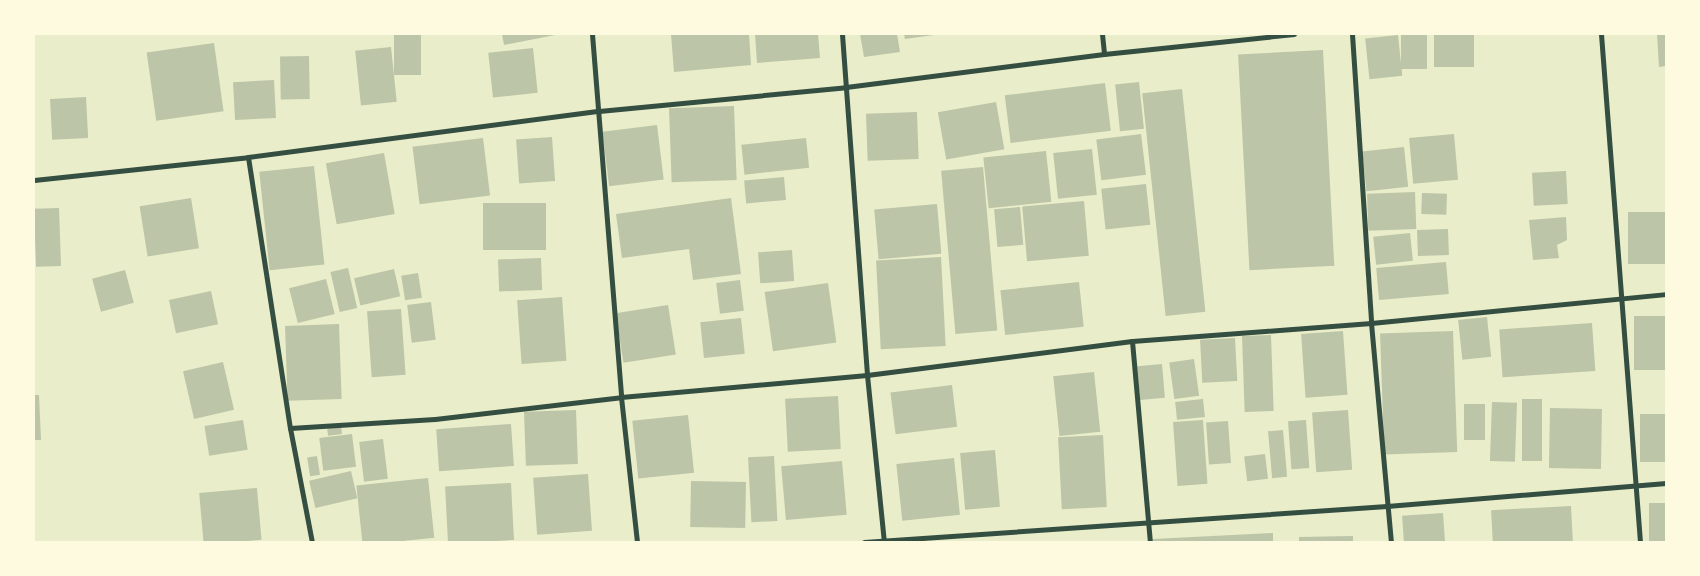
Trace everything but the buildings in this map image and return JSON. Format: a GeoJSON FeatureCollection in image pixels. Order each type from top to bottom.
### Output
{"type":"FeatureCollection","features":[{"type":"Feature","properties":{"kind":"street"},"geometry":{"type":"LineString","coordinates":[[592,34],[621,396],[637,542]]}},
{"type":"Feature","properties":{"kind":"street"},"geometry":{"type":"LineString","coordinates":[[842,34],[867,375],[884,542]]}},
{"type":"Feature","properties":{"kind":"street"},"geometry":{"type":"LineString","coordinates":[[1102,34],[1104,54]]}},
{"type":"Feature","properties":{"kind":"street"},"geometry":{"type":"LineString","coordinates":[[34,180],[248,157],[599,111],[846,87],[1104,54],[1294,34]]}},
{"type":"Feature","properties":{"kind":"street"},"geometry":{"type":"LineString","coordinates":[[1352,34],[1371,323],[1391,542]]}},
{"type":"Feature","properties":{"kind":"street"},"geometry":{"type":"LineString","coordinates":[[1601,34],[1640,542]]}},
{"type":"Feature","properties":{"kind":"street"},"geometry":{"type":"LineString","coordinates":[[248,157],[290,428],[312,542]]}},
{"type":"Feature","properties":{"kind":"street"},"geometry":{"type":"LineString","coordinates":[[290,428],[434,418],[621,396],[867,375],[1132,341],[1371,323],[1666,294]]}},
{"type":"Feature","properties":{"kind":"street"},"geometry":{"type":"LineString","coordinates":[[1132,341],[1150,542]]}},
{"type":"Feature","properties":{"kind":"street"},"geometry":{"type":"LineString","coordinates":[[864,542],[1387,506],[1635,483],[1666,483]]}}]}
